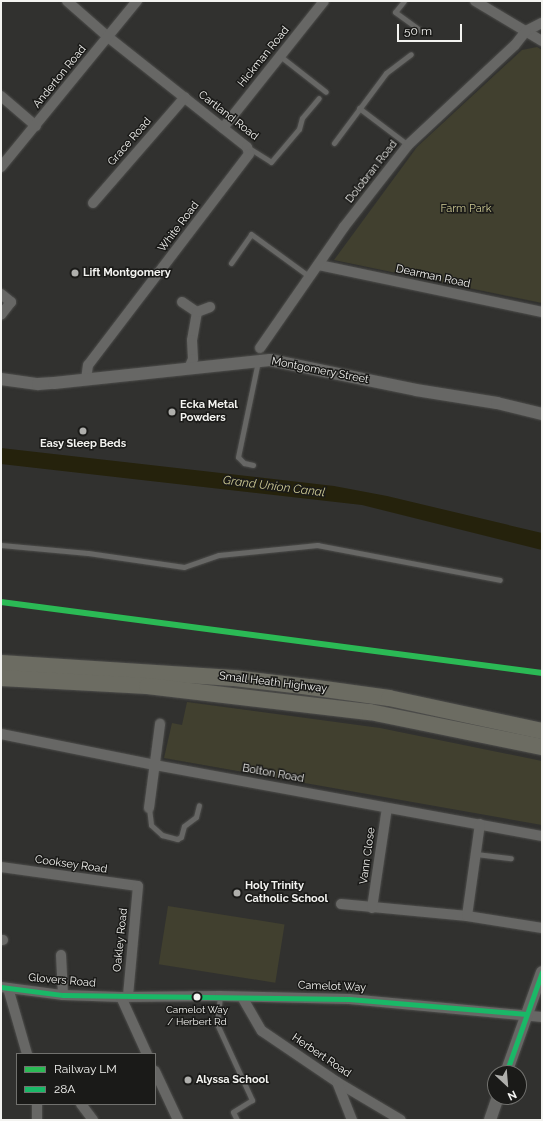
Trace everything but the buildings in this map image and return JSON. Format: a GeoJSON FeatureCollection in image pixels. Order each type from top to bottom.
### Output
{"type":"FeatureCollection","features":[{"type":"Feature","properties":{"kind":"highway","name":"Small Heath Highway"},"geometry":{"type":"LineString","coordinates":[[1,663],[234,678],[310,687],[389,698],[542,731]]}},
{"type":"Feature","properties":{"kind":"highway","name":"Small Heath Highway"},"geometry":{"type":"LineString","coordinates":[[1,678],[147,686],[370,712],[542,747]]}},
{"type":"Feature","properties":{"kind":"street","name":"Cartland Road"},"geometry":{"type":"LineString","coordinates":[[67,1],[108,37],[247,147]]}},
{"type":"Feature","properties":{"kind":"street","name":"Anderton Road"},"geometry":{"type":"LineString","coordinates":[[1,167],[137,1]]}},
{"type":"Feature","properties":{"kind":"street","name":"Hickman Road"},"geometry":{"type":"LineString","coordinates":[[223,128],[324,1]]}},
{"type":"Feature","properties":{"kind":"street"},"geometry":{"type":"LineString","coordinates":[[475,1],[542,41]]}},
{"type":"Feature","properties":{"kind":"street"},"geometry":{"type":"LineString","coordinates":[[526,31],[542,23]]}},
{"type":"Feature","properties":{"kind":"street","name":"Dolobran Road"},"geometry":{"type":"LineString","coordinates":[[260,348],[310,277],[408,145],[515,45],[526,31]]}},
{"type":"Feature","properties":{"kind":"street"},"geometry":{"type":"LineString","coordinates":[[1,96],[36,126]]}},
{"type":"Feature","properties":{"kind":"street","name":"Grace Road"},"geometry":{"type":"LineString","coordinates":[[93,203],[185,97]]}},
{"type":"Feature","properties":{"kind":"street","name":"White Road"},"geometry":{"type":"LineString","coordinates":[[86,379],[88,365],[249,154],[247,147]]}},
{"type":"Feature","properties":{"kind":"street","name":"Dearman Road"},"geometry":{"type":"LineString","coordinates":[[319,265],[542,312]]}},
{"type":"Feature","properties":{"kind":"street"},"geometry":{"type":"LineString","coordinates":[[1,294],[11,302],[1,315]]}},
{"type":"Feature","properties":{"kind":"street"},"geometry":{"type":"LineString","coordinates":[[182,302],[197,312]]}},
{"type":"Feature","properties":{"kind":"street"},"geometry":{"type":"LineString","coordinates":[[197,312],[210,307]]}},
{"type":"Feature","properties":{"kind":"street"},"geometry":{"type":"LineString","coordinates":[[189,368],[193,360],[192,340],[197,312]]}},
{"type":"Feature","properties":{"kind":"street","name":"Montgomery Street"},"geometry":{"type":"LineString","coordinates":[[1,380],[38,384],[258,360],[337,370],[497,403],[542,414]]}},
{"type":"Feature","properties":{"kind":"street"},"geometry":{"type":"LineString","coordinates":[[149,808],[160,724]]}},
{"type":"Feature","properties":{"kind":"street","name":"Bolton Road"},"geometry":{"type":"LineString","coordinates":[[1,734],[155,765],[542,836]]}},
{"type":"Feature","properties":{"kind":"street","name":"Vann Close"},"geometry":{"type":"LineString","coordinates":[[372,908],[387,808]]}},
{"type":"Feature","properties":{"kind":"street"},"geometry":{"type":"LineString","coordinates":[[467,916],[480,824]]}},
{"type":"Feature","properties":{"kind":"street","name":"Cooksey Road"},"geometry":{"type":"LineString","coordinates":[[1,867],[138,886]]}},
{"type":"Feature","properties":{"kind":"street","name":"Oakley Road"},"geometry":{"type":"LineString","coordinates":[[124,997],[138,886]]}},
{"type":"Feature","properties":{"kind":"street"},"geometry":{"type":"LineString","coordinates":[[341,904],[467,916],[542,928]]}},
{"type":"Feature","properties":{"kind":"street"},"geometry":{"type":"LineString","coordinates":[[62,955],[63,995]]}},
{"type":"Feature","properties":{"kind":"street"},"geometry":{"type":"LineString","coordinates":[[509,1065],[542,972]]}},
{"type":"Feature","properties":{"kind":"street"},"geometry":{"type":"LineString","coordinates":[[4,988],[27,1053]]}},
{"type":"Feature","properties":{"kind":"street","name":"Glovers Road"},"geometry":{"type":"LineString","coordinates":[[4,988],[63,995],[124,997]]}},
{"type":"Feature","properties":{"kind":"street","name":"Camelot Way"},"geometry":{"type":"LineString","coordinates":[[124,997],[220,996],[348,999],[526,1014],[542,1017]]}},
{"type":"Feature","properties":{"kind":"street"},"geometry":{"type":"LineString","coordinates":[[124,997],[147,1053]]}},
{"type":"Feature","properties":{"kind":"street","name":"Herbert Road"},"geometry":{"type":"LineString","coordinates":[[242,997],[262,1032],[337,1082],[401,1120]]}},
{"type":"Feature","properties":{"kind":"street"},"geometry":{"type":"LineString","coordinates":[[156,1073],[178,1120]]}},
{"type":"Feature","properties":{"kind":"street"},"geometry":{"type":"LineString","coordinates":[[337,1082],[352,1120]]}},
{"type":"Feature","properties":{"kind":"street"},"geometry":{"type":"LineString","coordinates":[[37,1105],[37,1120]]}},
{"type":"Feature","properties":{"kind":"street"},"geometry":{"type":"LineString","coordinates":[[82,1105],[93,1120]]}},
{"type":"Feature","properties":{"kind":"street"},"geometry":{"type":"LineString","coordinates":[[490,1120],[495,1105]]}},
{"type":"Feature","properties":{"kind":"lane"},"geometry":{"type":"LineString","coordinates":[[404,1],[395,12],[421,31]]}},
{"type":"Feature","properties":{"kind":"lane"},"geometry":{"type":"LineString","coordinates":[[334,143],[386,73],[411,54]]}},
{"type":"Feature","properties":{"kind":"lane"},"geometry":{"type":"LineString","coordinates":[[280,56],[326,92]]}},
{"type":"Feature","properties":{"kind":"lane","name":"Cartland Road"},"geometry":{"type":"LineString","coordinates":[[247,147],[271,162],[299,129],[302,118],[319,98]]}},
{"type":"Feature","properties":{"kind":"lane"},"geometry":{"type":"LineString","coordinates":[[359,108],[408,145]]}},
{"type":"Feature","properties":{"kind":"lane"},"geometry":{"type":"LineString","coordinates":[[231,262],[251,234],[310,277]]}},
{"type":"Feature","properties":{"kind":"lane"},"geometry":{"type":"LineString","coordinates":[[253,465],[244,463],[238,457],[258,360]]}},
{"type":"Feature","properties":{"kind":"lane"},"geometry":{"type":"LineString","coordinates":[[1,545],[88,553],[184,567],[220,555],[317,545],[500,580]]}},
{"type":"Feature","properties":{"kind":"lane"},"geometry":{"type":"LineString","coordinates":[[149,808],[151,825],[162,835],[177,840],[182,837],[184,826],[196,817],[199,805]]}},
{"type":"Feature","properties":{"kind":"lane"},"geometry":{"type":"LineString","coordinates":[[476,854],[511,858]]}},
{"type":"Feature","properties":{"kind":"lane"},"geometry":{"type":"LineString","coordinates":[[220,996],[217,1024],[252,1100],[233,1112],[237,1120]]}},
{"type":"Feature","properties":{"kind":"green space","name":"Farm Park"},"geometry":{"type":"Polygon","coordinates":[[[537,47],[542,50],[542,303],[334,260],[417,147],[522,50],[537,47]]]}},
{"type":"Feature","properties":{"kind":"green space"},"geometry":{"type":"Polygon","coordinates":[[[187,702],[380,728],[542,761],[542,825],[164,758],[172,723],[182,725],[187,702]]]}},
{"type":"Feature","properties":{"kind":"green space"},"geometry":{"type":"Polygon","coordinates":[[[168,906],[285,924],[275,983],[159,964],[168,906]]]}},
{"type":"Feature","properties":{"kind":"water","name":"Grand Union Canal"},"geometry":{"type":"Polygon","coordinates":[[[1,448],[334,486],[387,496],[542,533],[542,550],[362,505],[1,464],[1,448]]]}},
{"type":"Feature","properties":{"kind":"rail line","name":"LM"},"geometry":{"type":"LineString","coordinates":[[1,602],[542,673]]}},
{"type":"Feature","properties":{"kind":"transit line","name":"28A"},"geometry":{"type":"LineString","coordinates":[[509,1065],[542,972]]}},
{"type":"Feature","properties":{"kind":"transit line","name":"28A"},"geometry":{"type":"LineString","coordinates":[[1,987],[63,995],[349,999],[526,1014]]}},
{"type":"Feature","properties":{"kind":"place","name":"Lift Montgomery"},"geometry":{"type":"Point","coordinates":[75,273]}},
{"type":"Feature","properties":{"kind":"place","name":"Ecka Metal Powders"},"geometry":{"type":"Point","coordinates":[172,412]}},
{"type":"Feature","properties":{"kind":"place","name":"Easy Sleep Beds"},"geometry":{"type":"Point","coordinates":[83,431]}},
{"type":"Feature","properties":{"kind":"place","name":"Holy Trinity Catholic School"},"geometry":{"type":"Point","coordinates":[237,893]}},
{"type":"Feature","properties":{"kind":"place","name":"Camelot Way / Herbert Rd"},"geometry":{"type":"Point","coordinates":[197,997]}},
{"type":"Feature","properties":{"kind":"place","name":"Alyssa School"},"geometry":{"type":"Point","coordinates":[188,1080]}}]}
